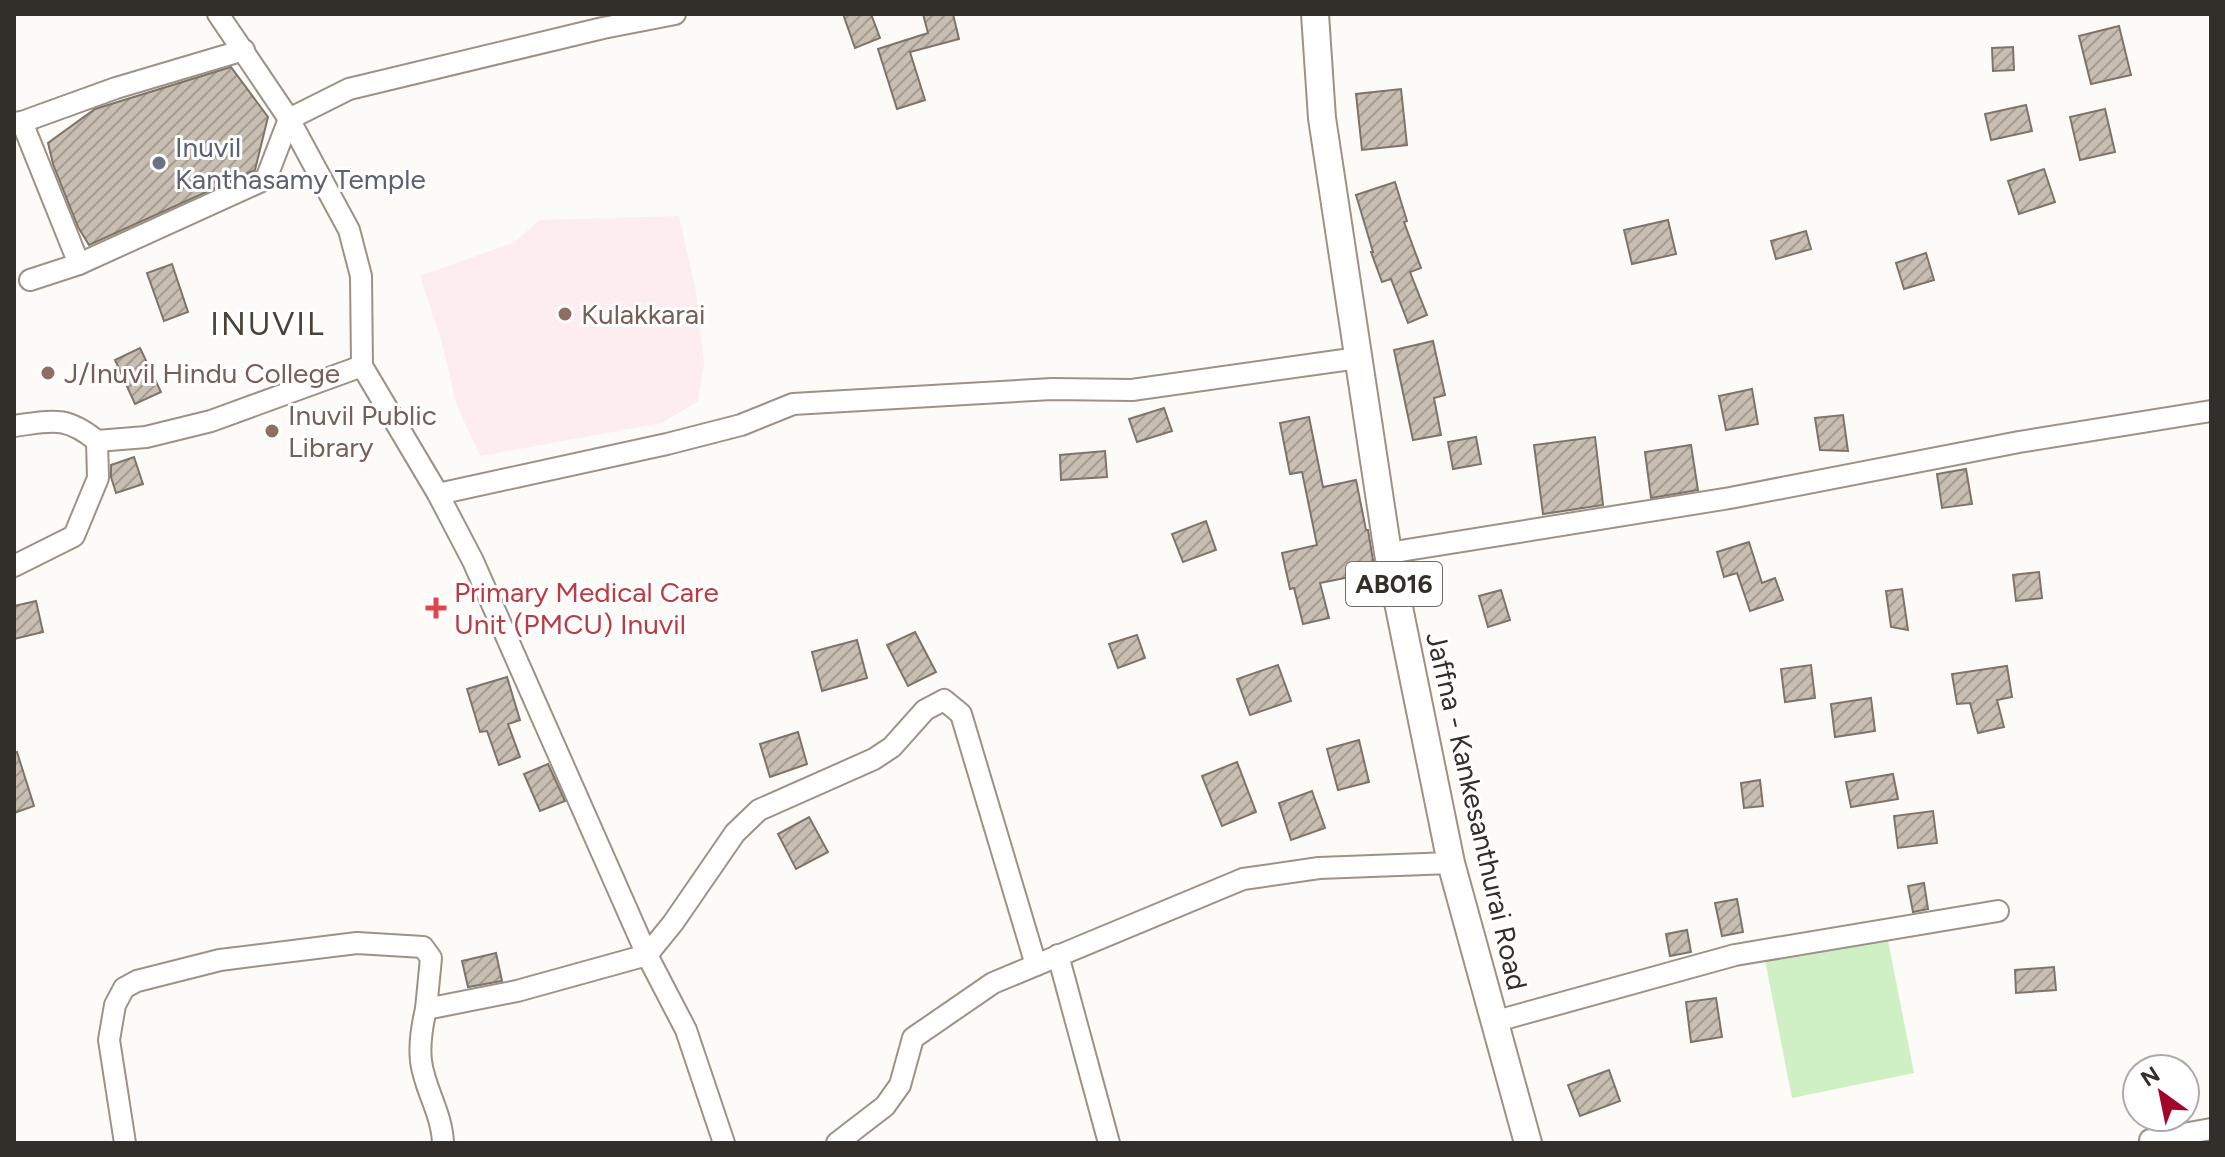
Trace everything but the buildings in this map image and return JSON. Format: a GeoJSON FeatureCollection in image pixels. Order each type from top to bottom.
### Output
{"type":"FeatureCollection","features":[{"type":"Feature","properties":{"kind":"main road","name":"Jaffna - Kankesanthurai Road"},"geometry":{"type":"LineString","coordinates":[[1315,14],[1322,118],[1388,553],[1451,863],[1528,1143]]}},
{"type":"Feature","properties":{"kind":"street"},"geometry":{"type":"LineString","coordinates":[[218,14],[289,119],[349,230],[361,276],[362,366],[438,494],[473,561],[647,955],[686,1030],[724,1143]]}},
{"type":"Feature","properties":{"kind":"street"},"geometry":{"type":"LineString","coordinates":[[30,280],[79,264],[266,179],[289,119],[349,89],[603,28],[675,14]]}},
{"type":"Feature","properties":{"kind":"street"},"geometry":{"type":"LineString","coordinates":[[79,264],[18,123],[116,88],[244,50]]}},
{"type":"Feature","properties":{"kind":"street"},"geometry":{"type":"LineString","coordinates":[[438,494],[667,444],[741,425],[793,404],[1052,389],[1132,390],[1358,358]]}},
{"type":"Feature","properties":{"kind":"street"},"geometry":{"type":"LineString","coordinates":[[14,426],[59,420],[97,441],[146,437],[211,421],[362,366]]}},
{"type":"Feature","properties":{"kind":"street"},"geometry":{"type":"LineString","coordinates":[[1388,553],[1730,498],[2019,442],[2211,411]]}},
{"type":"Feature","properties":{"kind":"street"},"geometry":{"type":"LineString","coordinates":[[14,566],[74,536],[98,478],[97,441]]}},
{"type":"Feature","properties":{"kind":"street"},"geometry":{"type":"LineString","coordinates":[[426,1009],[517,991],[647,955],[735,833],[759,810],[874,759],[892,747],[925,710],[944,700],[961,714],[1036,965]]}},
{"type":"Feature","properties":{"kind":"street"},"geometry":{"type":"LineString","coordinates":[[837,1143],[885,1106],[900,1085],[913,1038],[993,983],[1243,879],[1319,868],[1451,863]]}},
{"type":"Feature","properties":{"kind":"street"},"geometry":{"type":"LineString","coordinates":[[1493,1022],[1735,955],[1998,911]]}},
{"type":"Feature","properties":{"kind":"street"},"geometry":{"type":"LineString","coordinates":[[125,1143],[109,1040],[115,1005],[124,988],[137,981],[235,958],[357,943],[423,947],[431,958],[421,1063],[443,1127],[443,1143]]}},
{"type":"Feature","properties":{"kind":"street"},"geometry":{"type":"LineString","coordinates":[[1058,955],[1109,1143]]}},
{"type":"Feature","properties":{"kind":"street"},"geometry":{"type":"LineString","coordinates":[[2151,1143],[2150,1140],[2211,1129]]}},
{"type":"Feature","properties":{"kind":"shaded area","name":"Kulakkarai"},"geometry":{"type":"Polygon","coordinates":[[[679,216],[696,292],[704,363],[698,401],[662,423],[480,456],[457,406],[440,336],[420,276],[515,242],[539,220],[679,216]]]}},
{"type":"Feature","properties":{"kind":"green space"},"geometry":{"type":"Polygon","coordinates":[[[1885,925],[1914,1073],[1792,1098],[1763,950],[1885,925]]]}},
{"type":"Feature","properties":{"kind":"place","name":"Inuvil Kanthasamy Temple"},"geometry":{"type":"Point","coordinates":[159,163]}},
{"type":"Feature","properties":{"kind":"place","name":"Kulakkarai"},"geometry":{"type":"Point","coordinates":[565,314]}},
{"type":"Feature","properties":{"kind":"place","name":"J/Inuvil Hindu College"},"geometry":{"type":"Point","coordinates":[48,373]}},
{"type":"Feature","properties":{"kind":"place","name":"Inuvil Public Library"},"geometry":{"type":"Point","coordinates":[272,431]}},
{"type":"Feature","properties":{"kind":"place","name":"Primary Medical Care Unit (PMCU) Inuvil"},"geometry":{"type":"Point","coordinates":[436,608]}},
{"type":"Feature","properties":{"kind":"district","name":"INUVIL"},"geometry":{"type":"Point","coordinates":[268,324]}}]}
